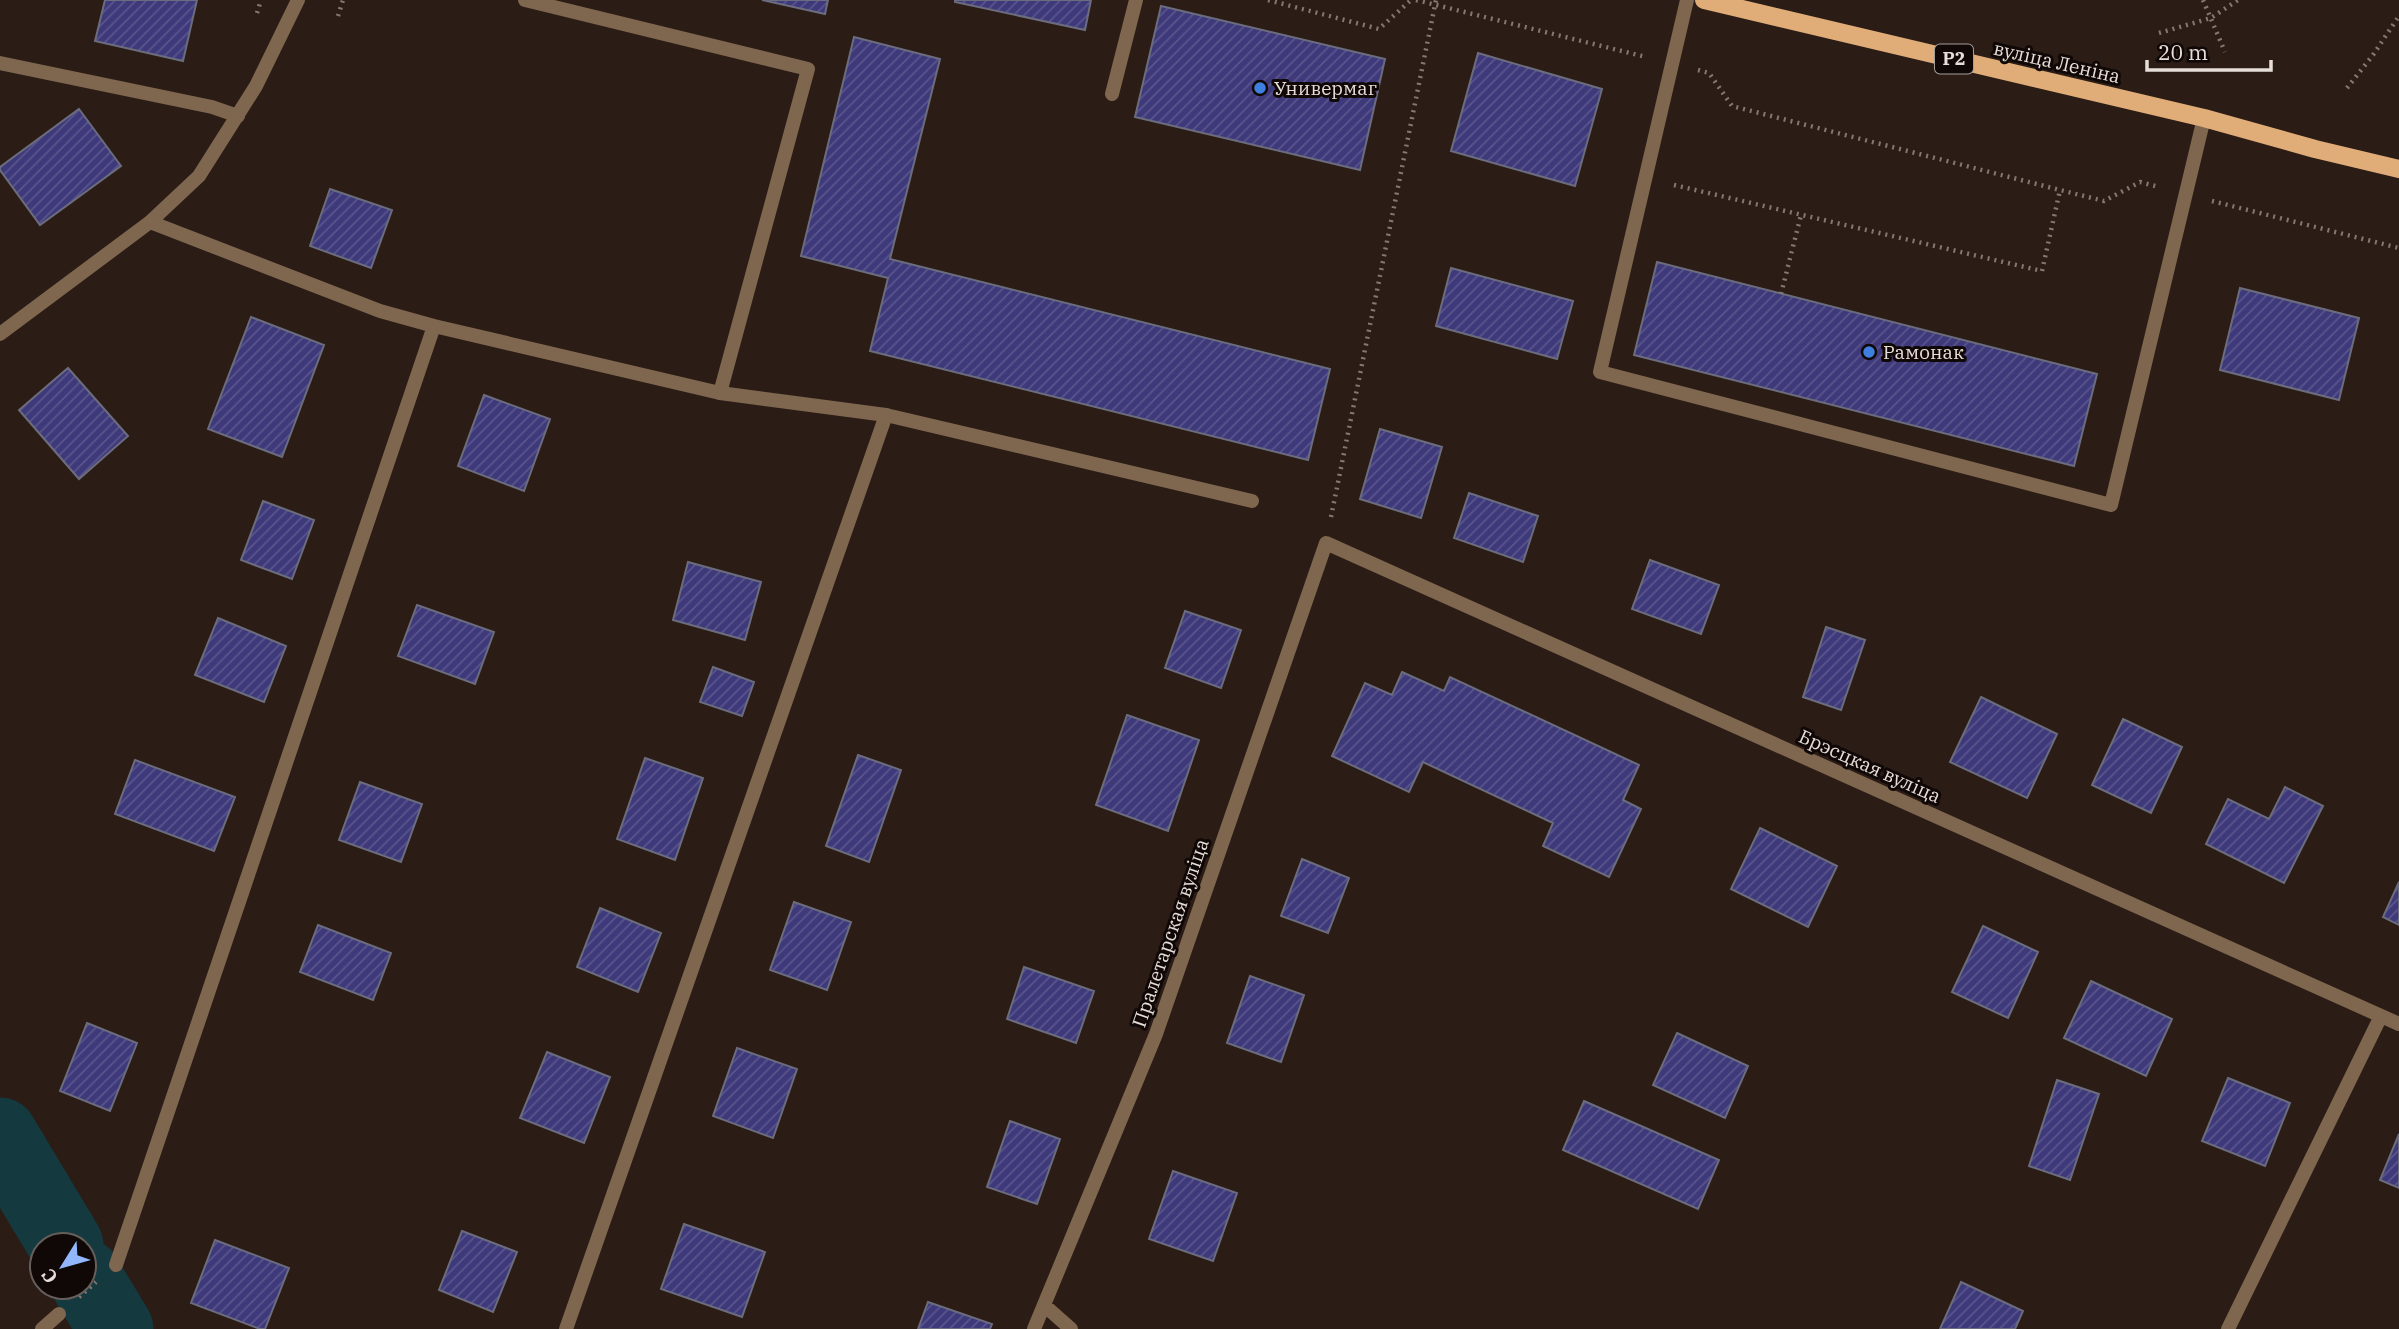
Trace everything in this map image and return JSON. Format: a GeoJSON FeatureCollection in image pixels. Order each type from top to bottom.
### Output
{"type":"FeatureCollection","features":[{"type":"Feature","properties":{"kind":"main road","name":"вуліца Леніна"},"geometry":{"type":"LineString","coordinates":[[1704,0],[2204,118],[2399,169]]}},
{"type":"Feature","properties":{"kind":"street"},"geometry":{"type":"LineString","coordinates":[[0,334],[150,222],[199,176],[256,86],[298,0]]}},
{"type":"Feature","properties":{"kind":"street"},"geometry":{"type":"LineString","coordinates":[[525,0],[808,69],[720,393]]}},
{"type":"Feature","properties":{"kind":"street"},"geometry":{"type":"LineString","coordinates":[[1112,94],[1136,0]]}},
{"type":"Feature","properties":{"kind":"street"},"geometry":{"type":"LineString","coordinates":[[1687,0],[1600,372],[2111,506],[2204,118]]}},
{"type":"Feature","properties":{"kind":"street"},"geometry":{"type":"LineString","coordinates":[[0,63],[212,107],[238,116]]}},
{"type":"Feature","properties":{"kind":"street"},"geometry":{"type":"LineString","coordinates":[[150,222],[380,311],[435,326],[720,393],[886,415],[1252,501]]}},
{"type":"Feature","properties":{"kind":"street"},"geometry":{"type":"LineString","coordinates":[[116,1265],[435,326]]}},
{"type":"Feature","properties":{"kind":"street"},"geometry":{"type":"LineString","coordinates":[[566,1329],[886,415]]}},
{"type":"Feature","properties":{"kind":"street","name":"Брэсцкая вуліца"},"geometry":{"type":"LineString","coordinates":[[1326,542],[2399,1024]]}},
{"type":"Feature","properties":{"kind":"street","name":"Пралетарская вуліца"},"geometry":{"type":"LineString","coordinates":[[1034,1329],[1156,1034],[1326,542]]}},
{"type":"Feature","properties":{"kind":"street"},"geometry":{"type":"LineString","coordinates":[[2228,1329],[2381,1016]]}},
{"type":"Feature","properties":{"kind":"street"},"geometry":{"type":"LineString","coordinates":[[1044,1305],[1071,1329]]}},
{"type":"Feature","properties":{"kind":"street"},"geometry":{"type":"LineString","coordinates":[[42,1329],[59,1314]]}},
{"type":"Feature","properties":{"kind":"path"},"geometry":{"type":"LineString","coordinates":[[257,15],[261,0]]}},
{"type":"Feature","properties":{"kind":"path"},"geometry":{"type":"LineString","coordinates":[[338,16],[343,0]]}},
{"type":"Feature","properties":{"kind":"path"},"geometry":{"type":"LineString","coordinates":[[1268,0],[1379,29],[1413,0],[1436,2],[1709,73],[1732,106],[2060,190],[2104,201],[2140,182],[2399,248]]}},
{"type":"Feature","properties":{"kind":"path"},"geometry":{"type":"LineString","coordinates":[[2203,0],[2225,52]]}},
{"type":"Feature","properties":{"kind":"path"},"geometry":{"type":"LineString","coordinates":[[2159,33],[2211,18],[2238,0]]}},
{"type":"Feature","properties":{"kind":"path"},"geometry":{"type":"LineString","coordinates":[[1326,542],[1436,2]]}},
{"type":"Feature","properties":{"kind":"path"},"geometry":{"type":"LineString","coordinates":[[2347,88],[2399,16]]}},
{"type":"Feature","properties":{"kind":"path"},"geometry":{"type":"LineString","coordinates":[[1645,179],[2042,271],[2060,190]]}},
{"type":"Feature","properties":{"kind":"path"},"geometry":{"type":"LineString","coordinates":[[1782,294],[1801,215]]}},
{"type":"Feature","properties":{"kind":"path"},"geometry":{"type":"LineString","coordinates":[[59,1314],[116,1265]]}},
{"type":"Feature","properties":{"kind":"building"},"geometry":{"type":"Polygon","coordinates":[[[105,0],[197,0],[183,61],[95,41],[105,0]]]}},
{"type":"Feature","properties":{"kind":"building"},"geometry":{"type":"Polygon","coordinates":[[[762,0],[828,0],[825,14],[762,0]]]}},
{"type":"Feature","properties":{"kind":"building"},"geometry":{"type":"Polygon","coordinates":[[[955,0],[1091,0],[1085,30],[955,0]]]}},
{"type":"Feature","properties":{"kind":"building","name":"Универмаг"},"geometry":{"type":"Polygon","coordinates":[[[1161,6],[1385,59],[1360,170],[1135,117],[1161,6]]]}},
{"type":"Feature","properties":{"kind":"building"},"geometry":{"type":"Polygon","coordinates":[[[854,37],[940,59],[890,259],[1330,369],[1308,460],[870,351],[888,278],[801,256],[854,37]]]}},
{"type":"Feature","properties":{"kind":"building"},"geometry":{"type":"Polygon","coordinates":[[[1478,53],[1602,89],[1575,186],[1451,151],[1478,53]]]}},
{"type":"Feature","properties":{"kind":"building"},"geometry":{"type":"Polygon","coordinates":[[[79,109],[121,166],[40,225],[0,167],[79,109]]]}},
{"type":"Feature","properties":{"kind":"building"},"geometry":{"type":"Polygon","coordinates":[[[330,189],[392,210],[371,268],[310,246],[330,189]]]}},
{"type":"Feature","properties":{"kind":"building"},"geometry":{"type":"Polygon","coordinates":[[[1657,262],[2097,374],[2074,466],[1634,355],[1657,262]]]}},
{"type":"Feature","properties":{"kind":"building"},"geometry":{"type":"Polygon","coordinates":[[[1451,268],[1573,301],[1557,359],[1436,326],[1451,268]]]}},
{"type":"Feature","properties":{"kind":"building"},"geometry":{"type":"Polygon","coordinates":[[[2240,288],[2359,318],[2339,400],[2220,370],[2240,288]]]}},
{"type":"Feature","properties":{"kind":"building"},"geometry":{"type":"Polygon","coordinates":[[[251,317],[324,345],[282,457],[208,429],[251,317]]]}},
{"type":"Feature","properties":{"kind":"building"},"geometry":{"type":"Polygon","coordinates":[[[68,368],[128,436],[79,479],[19,410],[68,368]]]}},
{"type":"Feature","properties":{"kind":"building"},"geometry":{"type":"Polygon","coordinates":[[[484,395],[550,419],[524,491],[458,466],[484,395]]]}},
{"type":"Feature","properties":{"kind":"building"},"geometry":{"type":"Polygon","coordinates":[[[1380,429],[1442,447],[1421,518],[1360,499],[1380,429]]]}},
{"type":"Feature","properties":{"kind":"building"},"geometry":{"type":"Polygon","coordinates":[[[1469,493],[1538,516],[1523,562],[1454,538],[1469,493]]]}},
{"type":"Feature","properties":{"kind":"building"},"geometry":{"type":"Polygon","coordinates":[[[263,501],[314,520],[292,579],[241,560],[263,501]]]}},
{"type":"Feature","properties":{"kind":"building"},"geometry":{"type":"Polygon","coordinates":[[[1650,560],[1719,585],[1701,634],[1632,609],[1650,560]]]}},
{"type":"Feature","properties":{"kind":"building"},"geometry":{"type":"Polygon","coordinates":[[[688,562],[761,582],[745,640],[673,620],[688,562]]]}},
{"type":"Feature","properties":{"kind":"building"},"geometry":{"type":"Polygon","coordinates":[[[417,605],[494,632],[475,684],[398,656],[417,605]]]}},
{"type":"Feature","properties":{"kind":"building"},"geometry":{"type":"Polygon","coordinates":[[[1185,611],[1241,630],[1221,688],[1165,668],[1185,611]]]}},
{"type":"Feature","properties":{"kind":"building"},"geometry":{"type":"Polygon","coordinates":[[[218,618],[286,646],[264,702],[195,675],[218,618]]]}},
{"type":"Feature","properties":{"kind":"building"},"geometry":{"type":"Polygon","coordinates":[[[1826,627],[1865,640],[1841,710],[1803,697],[1826,627]]]}},
{"type":"Feature","properties":{"kind":"building"},"geometry":{"type":"Polygon","coordinates":[[[713,667],[754,682],[742,716],[700,702],[713,667]]]}},
{"type":"Feature","properties":{"kind":"building"},"geometry":{"type":"Polygon","coordinates":[[[1402,672],[1444,691],[1450,677],[1639,765],[1623,800],[1641,809],[1609,877],[1543,846],[1553,823],[1423,762],[1409,792],[1332,756],[1365,683],[1392,695],[1402,672]]]}},
{"type":"Feature","properties":{"kind":"building"},"geometry":{"type":"Polygon","coordinates":[[[1981,697],[2057,734],[2027,798],[1950,762],[1981,697]]]}},
{"type":"Feature","properties":{"kind":"building"},"geometry":{"type":"Polygon","coordinates":[[[1127,715],[1199,740],[1168,831],[1096,805],[1127,715]]]}},
{"type":"Feature","properties":{"kind":"building"},"geometry":{"type":"Polygon","coordinates":[[[2123,719],[2182,747],[2151,813],[2092,785],[2123,719]]]}},
{"type":"Feature","properties":{"kind":"building"},"geometry":{"type":"Polygon","coordinates":[[[858,755],[901,770],[869,862],[826,846],[858,755]]]}},
{"type":"Feature","properties":{"kind":"building"},"geometry":{"type":"Polygon","coordinates":[[[645,758],[703,778],[675,860],[617,839],[645,758]]]}},
{"type":"Feature","properties":{"kind":"building"},"geometry":{"type":"Polygon","coordinates":[[[135,760],[235,797],[214,851],[115,814],[135,760]]]}},
{"type":"Feature","properties":{"kind":"building"},"geometry":{"type":"Polygon","coordinates":[[[360,782],[422,804],[401,862],[339,840],[360,782]]]}},
{"type":"Feature","properties":{"kind":"building"},"geometry":{"type":"Polygon","coordinates":[[[2285,787],[2323,806],[2284,883],[2206,844],[2228,799],[2269,819],[2285,787]]]}},
{"type":"Feature","properties":{"kind":"building"},"geometry":{"type":"Polygon","coordinates":[[[1760,828],[1837,866],[1808,927],[1731,889],[1760,828]]]}},
{"type":"Feature","properties":{"kind":"building"},"geometry":{"type":"Polygon","coordinates":[[[1302,859],[1349,878],[1328,933],[1281,916],[1302,859]]]}},
{"type":"Feature","properties":{"kind":"building"},"geometry":{"type":"Polygon","coordinates":[[[2399,882],[2399,925],[2383,917],[2399,882]]]}},
{"type":"Feature","properties":{"kind":"building"},"geometry":{"type":"Polygon","coordinates":[[[794,902],[851,922],[827,990],[770,970],[794,902]]]}},
{"type":"Feature","properties":{"kind":"building"},"geometry":{"type":"Polygon","coordinates":[[[600,908],[661,933],[638,992],[577,967],[600,908]]]}},
{"type":"Feature","properties":{"kind":"building"},"geometry":{"type":"Polygon","coordinates":[[[318,925],[391,953],[373,1000],[300,972],[318,925]]]}},
{"type":"Feature","properties":{"kind":"building"},"geometry":{"type":"Polygon","coordinates":[[[1983,926],[2038,952],[2008,1018],[1952,992],[1983,926]]]}},
{"type":"Feature","properties":{"kind":"building"},"geometry":{"type":"Polygon","coordinates":[[[1024,967],[1094,991],[1076,1043],[1007,1019],[1024,967]]]}},
{"type":"Feature","properties":{"kind":"building"},"geometry":{"type":"Polygon","coordinates":[[[1250,976],[1304,995],[1281,1062],[1227,1043],[1250,976]]]}},
{"type":"Feature","properties":{"kind":"building"},"geometry":{"type":"Polygon","coordinates":[[[2091,981],[2172,1019],[2146,1076],[2064,1038],[2091,981]]]}},
{"type":"Feature","properties":{"kind":"building"},"geometry":{"type":"Polygon","coordinates":[[[87,1023],[137,1043],[110,1111],[60,1091],[87,1023]]]}},
{"type":"Feature","properties":{"kind":"building"},"geometry":{"type":"Polygon","coordinates":[[[1677,1033],[1748,1066],[1725,1118],[1653,1085],[1677,1033]]]}},
{"type":"Feature","properties":{"kind":"building"},"geometry":{"type":"Polygon","coordinates":[[[737,1048],[797,1069],[773,1138],[713,1116],[737,1048]]]}},
{"type":"Feature","properties":{"kind":"building"},"geometry":{"type":"Polygon","coordinates":[[[547,1052],[610,1077],[584,1143],[520,1118],[547,1052]]]}},
{"type":"Feature","properties":{"kind":"building"},"geometry":{"type":"Polygon","coordinates":[[[2228,1078],[2290,1103],[2265,1166],[2202,1141],[2228,1078]]]}},
{"type":"Feature","properties":{"kind":"building"},"geometry":{"type":"Polygon","coordinates":[[[2057,1080],[2099,1094],[2070,1180],[2029,1166],[2057,1080]]]}},
{"type":"Feature","properties":{"kind":"building"},"geometry":{"type":"Polygon","coordinates":[[[1584,1101],[1719,1160],[1698,1209],[1563,1150],[1584,1101]]]}},
{"type":"Feature","properties":{"kind":"building"},"geometry":{"type":"Polygon","coordinates":[[[1010,1121],[1060,1139],[1037,1204],[987,1187],[1010,1121]]]}},
{"type":"Feature","properties":{"kind":"building"},"geometry":{"type":"Polygon","coordinates":[[[2399,1134],[2399,1188],[2380,1180],[2399,1134]]]}},
{"type":"Feature","properties":{"kind":"building"},"geometry":{"type":"Polygon","coordinates":[[[1173,1171],[1237,1193],[1213,1261],[1149,1239],[1173,1171]]]}},
{"type":"Feature","properties":{"kind":"building"},"geometry":{"type":"Polygon","coordinates":[[[684,1224],[765,1252],[742,1317],[661,1289],[684,1224]]]}},
{"type":"Feature","properties":{"kind":"building"},"geometry":{"type":"Polygon","coordinates":[[[462,1231],[517,1252],[493,1312],[439,1290],[462,1231]]]}},
{"type":"Feature","properties":{"kind":"building"},"geometry":{"type":"Polygon","coordinates":[[[215,1240],[289,1268],[265,1329],[191,1303],[215,1240]]]}},
{"type":"Feature","properties":{"kind":"building"},"geometry":{"type":"Polygon","coordinates":[[[1961,1282],[2023,1311],[2015,1329],[1940,1329],[1961,1282]]]}},
{"type":"Feature","properties":{"kind":"building"},"geometry":{"type":"Polygon","coordinates":[[[928,1302],[992,1324],[990,1329],[918,1329],[928,1302]]]}},
{"type":"Feature","properties":{"kind":"waterway"},"geometry":{"type":"LineString","coordinates":[[0,1135],[58,1231]]}},
{"type":"Feature","properties":{"kind":"waterway"},"geometry":{"type":"LineString","coordinates":[[98,1299],[116,1329]]}},
{"type":"Feature","properties":{"kind":"place","name":"Универмаг"},"geometry":{"type":"Point","coordinates":[1260,88]}},
{"type":"Feature","properties":{"kind":"place","name":"Рамонак"},"geometry":{"type":"Point","coordinates":[1869,352]}}]}
